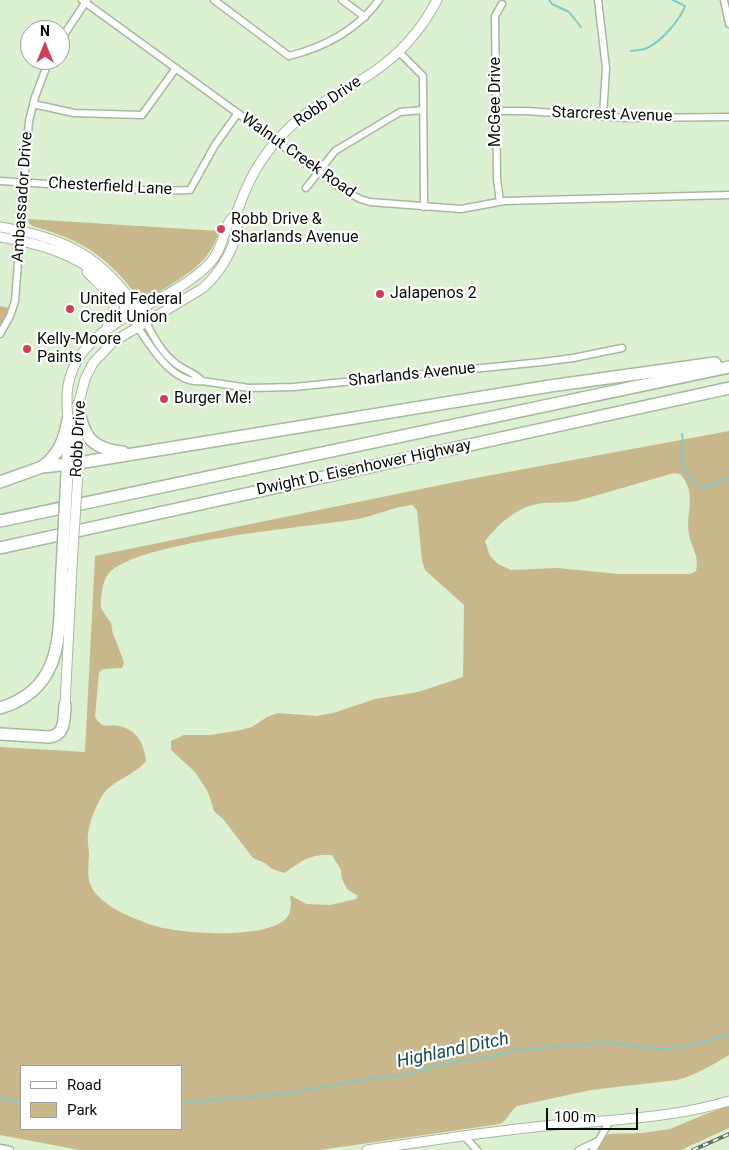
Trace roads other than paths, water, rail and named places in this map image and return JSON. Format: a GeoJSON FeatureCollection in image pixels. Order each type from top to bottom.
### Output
{"type":"FeatureCollection","features":[{"type":"Feature","properties":{"kind":"highway"},"geometry":{"type":"LineString","coordinates":[[42,467],[73,468],[142,452],[540,387],[729,362]]}},
{"type":"Feature","properties":{"kind":"highway","name":"Dwight D. Eisenhower Highway"},"geometry":{"type":"LineString","coordinates":[[0,521],[729,367]]}},
{"type":"Feature","properties":{"kind":"highway","name":"Dwight D. Eisenhower Highway"},"geometry":{"type":"LineString","coordinates":[[0,548],[729,388]]}},
{"type":"Feature","properties":{"kind":"highway"},"geometry":{"type":"LineString","coordinates":[[78,406],[85,433],[97,446],[109,451],[142,452]]}},
{"type":"Feature","properties":{"kind":"highway"},"geometry":{"type":"LineString","coordinates":[[0,482],[42,467],[50,462],[61,446],[68,420]]}},
{"type":"Feature","properties":{"kind":"highway"},"geometry":{"type":"LineString","coordinates":[[0,708],[30,693],[45,677],[54,662],[67,569],[73,468],[68,420]]}},
{"type":"Feature","properties":{"kind":"highway"},"geometry":{"type":"LineString","coordinates":[[0,554],[88,534],[105,525]]}},
{"type":"Feature","properties":{"kind":"highway"},"geometry":{"type":"LineString","coordinates":[[0,734],[49,737],[57,735],[63,726],[65,705]]}},
{"type":"Feature","properties":{"kind":"main road","name":"Robb Drive"},"geometry":{"type":"LineString","coordinates":[[68,420],[67,394],[71,373],[80,356],[93,341],[106,330],[200,273],[216,255],[222,244],[228,224],[235,216],[255,171],[276,141],[302,117],[372,73],[398,51],[417,31],[436,0]]}},
{"type":"Feature","properties":{"kind":"main road","name":"Robb Drive"},"geometry":{"type":"LineString","coordinates":[[73,468],[78,406],[85,379],[98,356],[113,342],[202,288],[216,274],[227,258],[233,243],[237,227],[235,216]]}},
{"type":"Feature","properties":{"kind":"main road","name":"Sharlands Avenue"},"geometry":{"type":"LineString","coordinates":[[0,227],[53,239],[84,254],[113,277],[122,287],[141,324]]}},
{"type":"Feature","properties":{"kind":"main road","name":"Sharlands Avenue"},"geometry":{"type":"LineString","coordinates":[[0,237],[51,249],[76,261],[104,280],[134,313]]}},
{"type":"Feature","properties":{"kind":"main road"},"geometry":{"type":"LineString","coordinates":[[76,261],[106,291],[114,302],[114,315],[106,330]]}},
{"type":"Feature","properties":{"kind":"main road"},"geometry":{"type":"LineString","coordinates":[[65,705],[67,569]]}},
{"type":"Feature","properties":{"kind":"main road"},"geometry":{"type":"LineString","coordinates":[[367,1150],[512,1130],[656,1117],[684,1113],[729,1101]]}},
{"type":"Feature","properties":{"kind":"street"},"geometry":{"type":"LineString","coordinates":[[214,0],[289,56],[330,42],[365,17],[379,0]]}},
{"type":"Feature","properties":{"kind":"street"},"geometry":{"type":"LineString","coordinates":[[342,0],[365,17]]}},
{"type":"Feature","properties":{"kind":"street"},"geometry":{"type":"LineString","coordinates":[[598,0],[606,68],[603,116]]}},
{"type":"Feature","properties":{"kind":"street"},"geometry":{"type":"LineString","coordinates":[[724,0],[729,24]]}},
{"type":"Feature","properties":{"kind":"street"},"geometry":{"type":"LineString","coordinates":[[70,26],[85,1]]}},
{"type":"Feature","properties":{"kind":"street","name":"Walnut Creek Road"},"geometry":{"type":"LineString","coordinates":[[85,1],[342,189],[360,199],[381,204],[469,209],[500,202],[729,195]]}},
{"type":"Feature","properties":{"kind":"street","name":"McGee Drive"},"geometry":{"type":"LineString","coordinates":[[500,202],[496,178],[495,16],[502,4]]}},
{"type":"Feature","properties":{"kind":"street"},"geometry":{"type":"LineString","coordinates":[[398,51],[423,76],[424,207]]}},
{"type":"Feature","properties":{"kind":"street"},"geometry":{"type":"LineString","coordinates":[[33,104],[74,113],[142,115],[176,68]]}},
{"type":"Feature","properties":{"kind":"street","name":"Ambassador Drive"},"geometry":{"type":"LineString","coordinates":[[0,334],[10,316],[15,301],[27,138],[33,104],[45,70]]}},
{"type":"Feature","properties":{"kind":"street"},"geometry":{"type":"LineString","coordinates":[[306,188],[335,151],[392,117],[406,111],[423,110]]}},
{"type":"Feature","properties":{"kind":"street","name":"Starcrest Avenue"},"geometry":{"type":"LineString","coordinates":[[496,111],[526,111],[627,118],[729,117]]}},
{"type":"Feature","properties":{"kind":"street","name":"Chesterfield Lane"},"geometry":{"type":"LineString","coordinates":[[0,181],[159,191],[190,190],[215,145],[238,113]]}},
{"type":"Feature","properties":{"kind":"street","name":"Sharlands Avenue"},"geometry":{"type":"LineString","coordinates":[[141,324],[155,352],[169,368],[187,380],[250,388],[294,387],[542,362],[622,348]]}},
{"type":"Feature","properties":{"kind":"street"},"geometry":{"type":"LineString","coordinates":[[593,1150],[610,1121]]}},
{"type":"Feature","properties":{"kind":"street"},"geometry":{"type":"LineString","coordinates":[[464,1136],[477,1150]]}},
{"type":"Feature","properties":{"kind":"street"},"geometry":{"type":"LineString","coordinates":[[579,1150],[599,1141]]}},
{"type":"Feature","properties":{"kind":"street"},"geometry":{"type":"LineString","coordinates":[[0,1148],[10,1150]]}},
{"type":"Feature","properties":{"kind":"waterway"},"geometry":{"type":"LineString","coordinates":[[549,0],[552,4],[569,12],[581,27]]}},
{"type":"Feature","properties":{"kind":"waterway"},"geometry":{"type":"LineString","coordinates":[[631,51],[645,49],[652,45],[664,36],[674,24],[685,6],[673,0]]}},
{"type":"Feature","properties":{"kind":"waterway"},"geometry":{"type":"LineString","coordinates":[[682,434],[682,458],[692,480],[697,484],[707,486],[729,478]]}},
{"type":"Feature","properties":{"kind":"waterway","name":"Highland Ditch"},"geometry":{"type":"LineString","coordinates":[[182,1102],[290,1093],[375,1078],[404,1075],[447,1063],[486,1058],[516,1050],[612,1042],[636,1047],[662,1049],[692,1045],[729,1035]]}},
{"type":"Feature","properties":{"kind":"waterway","name":"Highland Ditch"},"geometry":{"type":"LineString","coordinates":[[0,1098],[20,1103]]}},
{"type":"Feature","properties":{"kind":"railway"},"geometry":{"type":"LineString","coordinates":[[693,1150],[729,1134]]}},
{"type":"Feature","properties":{"kind":"place","name":"Robb Drive & Sharlands Avenue"},"geometry":{"type":"Point","coordinates":[221,229]}},
{"type":"Feature","properties":{"kind":"place","name":"Jalapenos 2"},"geometry":{"type":"Point","coordinates":[380,294]}},
{"type":"Feature","properties":{"kind":"place","name":"United Federal Credit Union"},"geometry":{"type":"Point","coordinates":[70,309]}},
{"type":"Feature","properties":{"kind":"place","name":"Kelly-Moore Paints"},"geometry":{"type":"Point","coordinates":[27,349]}},
{"type":"Feature","properties":{"kind":"place","name":"Burger Me!"},"geometry":{"type":"Point","coordinates":[164,399]}}]}
